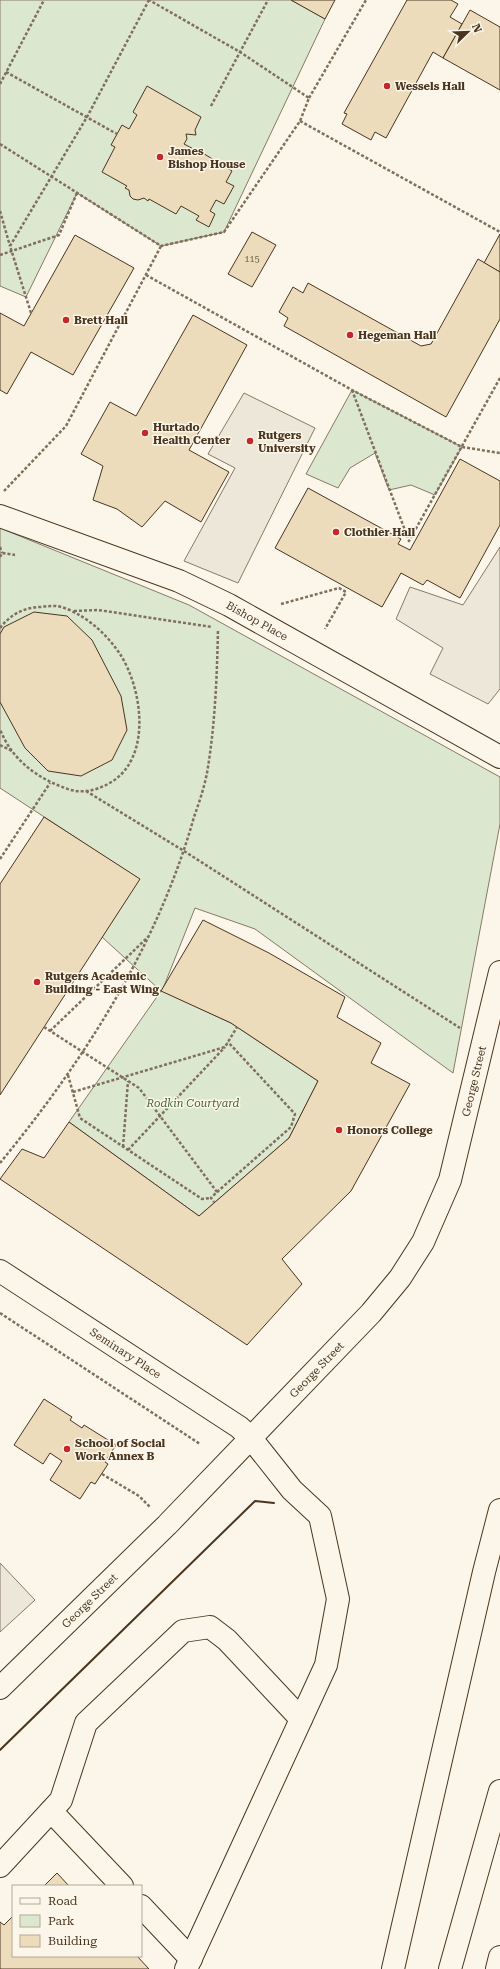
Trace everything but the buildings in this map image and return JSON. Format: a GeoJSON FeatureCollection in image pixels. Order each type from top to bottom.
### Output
{"type":"FeatureCollection","features":[{"type":"Feature","properties":{"kind":"main road","name":"Bishop Place"},"geometry":{"type":"LineString","coordinates":[[0,516],[190,586],[229,605],[500,757]]}},
{"type":"Feature","properties":{"kind":"main road","name":"George Street"},"geometry":{"type":"LineString","coordinates":[[0,1688],[167,1524],[386,1297],[423,1242],[436,1214],[456,1159],[498,984]]}},
{"type":"Feature","properties":{"kind":"main road","name":"Seminary Place"},"geometry":{"type":"LineString","coordinates":[[0,1271],[225,1417],[250,1438],[292,1490],[320,1516],[338,1599],[326,1665],[188,1964]]}},
{"type":"Feature","properties":{"kind":"main road"},"geometry":{"type":"LineString","coordinates":[[393,1969],[484,1572],[500,1510]]}},
{"type":"Feature","properties":{"kind":"main road"},"geometry":{"type":"LineString","coordinates":[[0,1866],[61,1800],[86,1723],[183,1631],[210,1627],[227,1640],[301,1719]]}},
{"type":"Feature","properties":{"kind":"main road"},"geometry":{"type":"LineString","coordinates":[[450,1969],[500,1791]]}},
{"type":"Feature","properties":{"kind":"main road"},"geometry":{"type":"LineString","coordinates":[[51,1811],[121,1885]]}},
{"type":"Feature","properties":{"kind":"main road"},"geometry":{"type":"LineString","coordinates":[[142,1907],[188,1964]]}},
{"type":"Feature","properties":{"kind":"main road"},"geometry":{"type":"LineString","coordinates":[[497,1969],[500,1957]]}},
{"type":"Feature","properties":{"kind":"path"},"geometry":{"type":"LineString","coordinates":[[0,84],[44,0]]}},
{"type":"Feature","properties":{"kind":"path"},"geometry":{"type":"LineString","coordinates":[[10,246],[86,117],[149,0],[240,52],[309,98]]}},
{"type":"Feature","properties":{"kind":"path"},"geometry":{"type":"LineString","coordinates":[[211,106],[268,0]]}},
{"type":"Feature","properties":{"kind":"path"},"geometry":{"type":"LineString","coordinates":[[0,144],[161,246],[224,232],[300,120],[309,98],[366,0]]}},
{"type":"Feature","properties":{"kind":"path"},"geometry":{"type":"LineString","coordinates":[[6,72],[117,134]]}},
{"type":"Feature","properties":{"kind":"path"},"geometry":{"type":"LineString","coordinates":[[300,120],[500,232]]}},
{"type":"Feature","properties":{"kind":"path"},"geometry":{"type":"LineString","coordinates":[[0,255],[59,235],[77,193]]}},
{"type":"Feature","properties":{"kind":"path"},"geometry":{"type":"LineString","coordinates":[[0,211],[31,313]]}},
{"type":"Feature","properties":{"kind":"path"},"geometry":{"type":"LineString","coordinates":[[2,493],[66,426],[161,246]]}},
{"type":"Feature","properties":{"kind":"path"},"geometry":{"type":"LineString","coordinates":[[146,275],[352,390],[462,447],[500,453]]}},
{"type":"Feature","properties":{"kind":"path"},"geometry":{"type":"LineString","coordinates":[[352,390],[409,541],[500,378]]}},
{"type":"Feature","properties":{"kind":"path"},"geometry":{"type":"LineString","coordinates":[[0,547],[2,553],[0,557]]}},
{"type":"Feature","properties":{"kind":"path"},"geometry":{"type":"LineString","coordinates":[[2,553],[15,555]]}},
{"type":"Feature","properties":{"kind":"path"},"geometry":{"type":"LineString","coordinates":[[279,605],[339,588],[344,589],[346,592],[322,634]]}},
{"type":"Feature","properties":{"kind":"path"},"geometry":{"type":"LineString","coordinates":[[0,628],[8,618],[20,611],[35,607],[57,606],[73,611],[93,624],[120,654],[132,682],[140,710],[139,734],[134,757],[120,776],[101,789],[75,792],[50,783],[28,769],[13,752],[0,729]]}},
{"type":"Feature","properties":{"kind":"path"},"geometry":{"type":"LineString","coordinates":[[0,1163],[83,1052],[124,983],[150,935],[177,872],[184,851],[206,775],[214,727],[218,628],[98,610],[73,611]]}},
{"type":"Feature","properties":{"kind":"path"},"geometry":{"type":"LineString","coordinates":[[0,744],[13,752]]}},
{"type":"Feature","properties":{"kind":"path"},"geometry":{"type":"LineString","coordinates":[[0,859],[50,783]]}},
{"type":"Feature","properties":{"kind":"path"},"geometry":{"type":"LineString","coordinates":[[86,791],[184,851],[465,1032]]}},
{"type":"Feature","properties":{"kind":"path"},"geometry":{"type":"LineString","coordinates":[[50,1031],[150,935]]}},
{"type":"Feature","properties":{"kind":"path"},"geometry":{"type":"LineString","coordinates":[[44,1027],[139,1088],[217,1192]]}},
{"type":"Feature","properties":{"kind":"path"},"geometry":{"type":"LineString","coordinates":[[128,1150],[225,1047],[237,1027]]}},
{"type":"Feature","properties":{"kind":"path"},"geometry":{"type":"LineString","coordinates":[[68,1074],[80,1118],[202,1198],[211,1198],[291,1127],[295,1114],[228,1042]]}},
{"type":"Feature","properties":{"kind":"path"},"geometry":{"type":"LineString","coordinates":[[73,1092],[225,1047]]}},
{"type":"Feature","properties":{"kind":"path"},"geometry":{"type":"LineString","coordinates":[[123,1147],[128,1081]]}},
{"type":"Feature","properties":{"kind":"path"},"geometry":{"type":"LineString","coordinates":[[211,1198],[214,1202]]}},
{"type":"Feature","properties":{"kind":"path"},"geometry":{"type":"LineString","coordinates":[[0,1313],[200,1444]]}},
{"type":"Feature","properties":{"kind":"path"},"geometry":{"type":"LineString","coordinates":[[102,1474],[139,1496],[167,1524]]}},
{"type":"Feature","properties":{"kind":"green space"},"geometry":{"type":"Polygon","coordinates":[[[0,0],[291,0],[325,19],[224,232],[161,246],[77,193],[26,297],[0,286],[0,0]]]}},
{"type":"Feature","properties":{"kind":"green space"},"geometry":{"type":"Polygon","coordinates":[[[352,390],[462,447],[435,495],[411,485],[389,490],[375,453],[350,468],[338,488],[306,474],[352,390]]]}},
{"type":"Feature","properties":{"kind":"green space","name":"Rodkin Courtyard"},"geometry":{"type":"Polygon","coordinates":[[[0,528],[189,605],[500,777],[500,824],[453,1073],[255,929],[195,908],[162,991],[231,1023],[318,1081],[289,1138],[199,1216],[69,1122],[161,991],[102,937],[139,879],[0,788],[0,528]]]}},
{"type":"Feature","properties":{"kind":"shaded area"},"geometry":{"type":"Polygon","coordinates":[[[244,393],[315,428],[238,583],[184,561],[235,468],[208,454],[244,393]]]}},
{"type":"Feature","properties":{"kind":"shaded area"},"geometry":{"type":"Polygon","coordinates":[[[500,547],[500,689],[488,704],[430,674],[443,648],[396,619],[410,587],[463,605],[500,547]]]}},
{"type":"Feature","properties":{"kind":"shaded area"},"geometry":{"type":"Polygon","coordinates":[[[0,1563],[35,1600],[0,1632],[0,1563]]]}},
{"type":"Feature","properties":{"kind":"wall"},"geometry":{"type":"LineString","coordinates":[[0,1750],[255,1501],[274,1503]]}},
{"type":"Feature","properties":{"kind":"place","name":"Wessels Hall"},"geometry":{"type":"Point","coordinates":[387,86]}},
{"type":"Feature","properties":{"kind":"place","name":"James Bishop House"},"geometry":{"type":"Point","coordinates":[160,157]}},
{"type":"Feature","properties":{"kind":"place","name":"Brett Hall"},"geometry":{"type":"Point","coordinates":[66,320]}},
{"type":"Feature","properties":{"kind":"place","name":"Hegeman Hall"},"geometry":{"type":"Point","coordinates":[350,335]}},
{"type":"Feature","properties":{"kind":"place","name":"Hurtado Health Center"},"geometry":{"type":"Point","coordinates":[145,433]}},
{"type":"Feature","properties":{"kind":"place","name":"Rutgers University"},"geometry":{"type":"Point","coordinates":[250,441]}},
{"type":"Feature","properties":{"kind":"place","name":"Clothier Hall"},"geometry":{"type":"Point","coordinates":[336,532]}},
{"type":"Feature","properties":{"kind":"place","name":"Rutgers Academic Building - East Wing"},"geometry":{"type":"Point","coordinates":[37,982]}},
{"type":"Feature","properties":{"kind":"place","name":"Honors College"},"geometry":{"type":"Point","coordinates":[339,1130]}},
{"type":"Feature","properties":{"kind":"place","name":"School of Social Work Annex B"},"geometry":{"type":"Point","coordinates":[67,1449]}}]}
